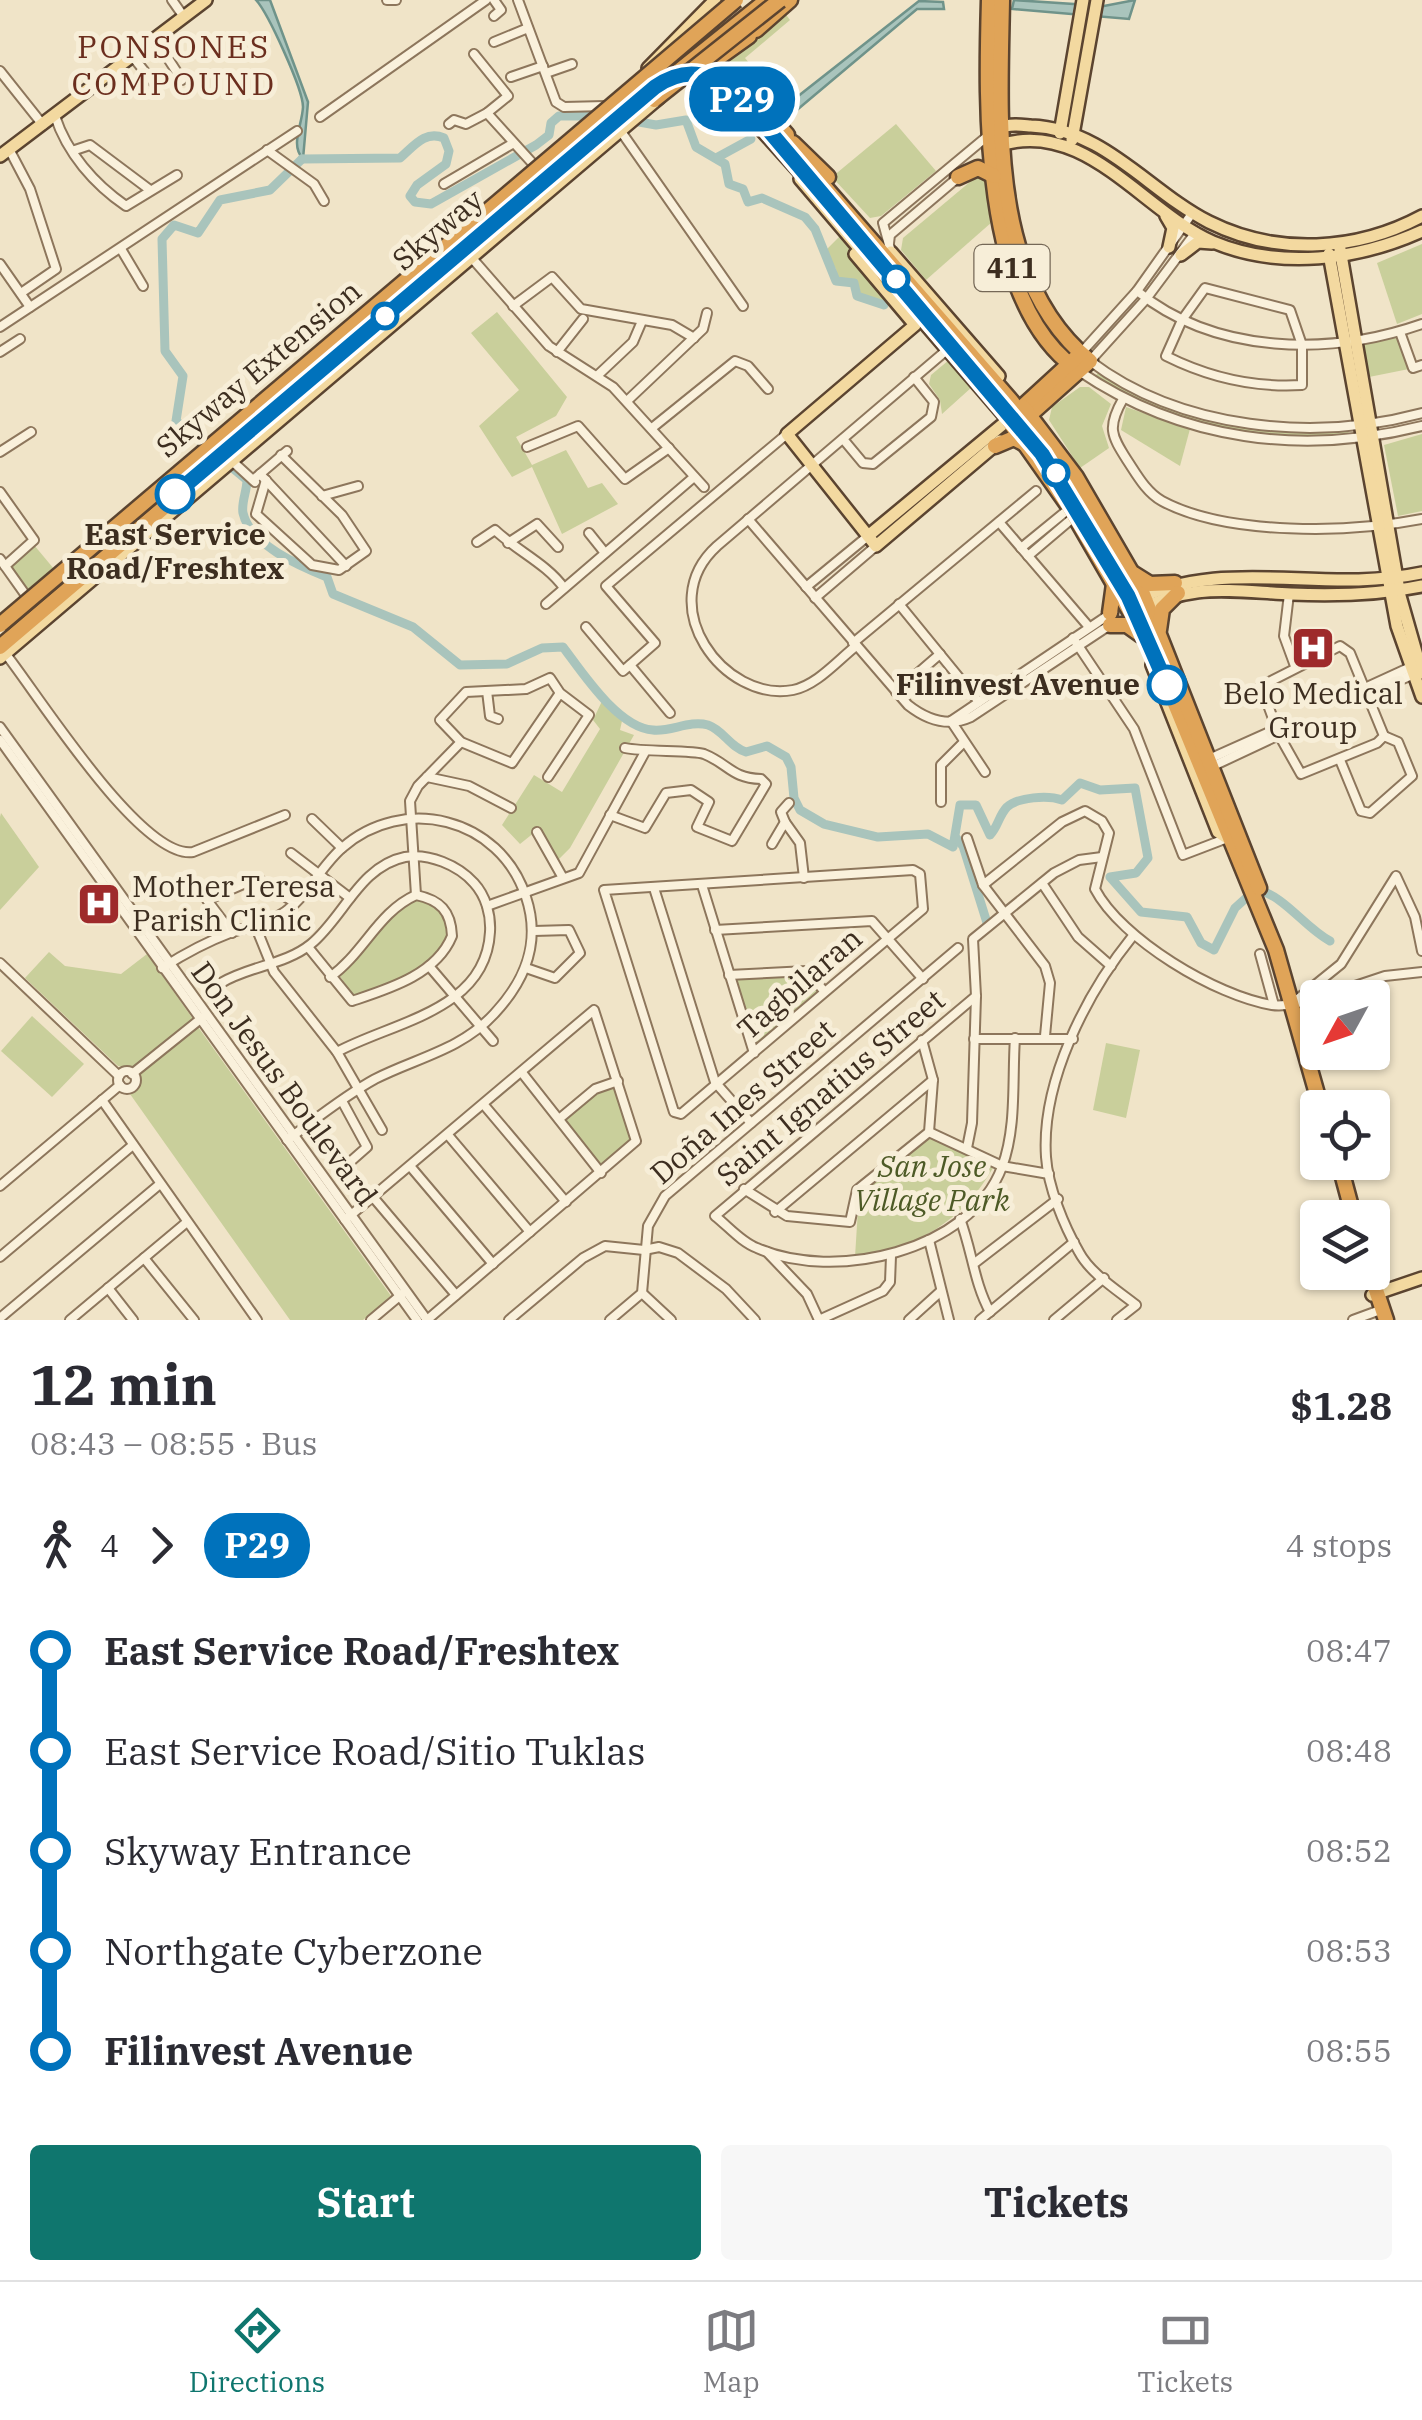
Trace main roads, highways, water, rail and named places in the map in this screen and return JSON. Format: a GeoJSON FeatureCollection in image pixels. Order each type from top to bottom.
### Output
{"type":"FeatureCollection","features":[{"type":"Feature","properties":{"kind":"highway"},"geometry":{"type":"LineString","coordinates":[[658,80],[690,34],[733,0]]}},
{"type":"Feature","properties":{"kind":"highway","name":"Skyway Extension"},"geometry":{"type":"LineString","coordinates":[[1,641],[733,0]]}},
{"type":"Feature","properties":{"kind":"highway"},"geometry":{"type":"LineString","coordinates":[[681,76],[747,0]]}},
{"type":"Feature","properties":{"kind":"highway"},"geometry":{"type":"LineString","coordinates":[[1,641],[658,80],[704,52],[767,0]]}},
{"type":"Feature","properties":{"kind":"highway","name":"Skyway Extension"},"geometry":{"type":"LineString","coordinates":[[1,641],[780,0]]}},
{"type":"Feature","properties":{"kind":"highway"},"geometry":{"type":"LineString","coordinates":[[704,52],[752,33],[790,0]]}},
{"type":"Feature","properties":{"kind":"highway","name":"411"},"geometry":{"type":"LineString","coordinates":[[995,6],[994,176],[1003,233],[1020,290],[1046,338],[1079,363]]}},
{"type":"Feature","properties":{"kind":"highway"},"geometry":{"type":"LineString","coordinates":[[704,52],[742,84],[790,139],[821,184]]}},
{"type":"Feature","properties":{"kind":"highway","name":"Skyway"},"geometry":{"type":"LineString","coordinates":[[1,641],[662,82],[697,73],[724,82],[821,184],[1019,417],[1137,605]]}},
{"type":"Feature","properties":{"kind":"highway"},"geometry":{"type":"LineString","coordinates":[[658,80],[681,76],[707,78],[727,90],[821,184]]}},
{"type":"Feature","properties":{"kind":"highway","name":"411"},"geometry":{"type":"LineString","coordinates":[[997,138],[1030,282],[1079,363]]}},
{"type":"Feature","properties":{"kind":"highway"},"geometry":{"type":"LineString","coordinates":[[958,177],[978,168],[994,176]]}},
{"type":"Feature","properties":{"kind":"highway"},"geometry":{"type":"LineString","coordinates":[[868,242],[890,247]]}},
{"type":"Feature","properties":{"kind":"highway"},"geometry":{"type":"LineString","coordinates":[[868,242],[892,286]]}},
{"type":"Feature","properties":{"kind":"highway"},"geometry":{"type":"LineString","coordinates":[[1019,417],[1079,363]]}},
{"type":"Feature","properties":{"kind":"highway"},"geometry":{"type":"LineString","coordinates":[[1006,386],[1024,394],[1050,391]]}},
{"type":"Feature","properties":{"kind":"highway"},"geometry":{"type":"LineString","coordinates":[[1047,437],[1044,414],[1050,391]]}},
{"type":"Feature","properties":{"kind":"highway"},"geometry":{"type":"LineString","coordinates":[[1019,417],[1047,437],[1131,570],[1144,582],[1177,588],[1162,609],[1153,639]]}},
{"type":"Feature","properties":{"kind":"highway"},"geometry":{"type":"LineString","coordinates":[[1019,417],[1028,446],[1113,579],[1137,605]]}},
{"type":"Feature","properties":{"kind":"highway"},"geometry":{"type":"LineString","coordinates":[[991,441],[1014,438],[1028,446]]}},
{"type":"Feature","properties":{"kind":"highway"},"geometry":{"type":"LineString","coordinates":[[1131,570],[1137,605],[1208,763],[1299,1000],[1320,1090]]}},
{"type":"Feature","properties":{"kind":"highway"},"geometry":{"type":"LineString","coordinates":[[1113,579],[1116,594],[1110,619],[1153,639]]}},
{"type":"Feature","properties":{"kind":"highway"},"geometry":{"type":"LineString","coordinates":[[1373,1290],[1379,1316]]}},
{"type":"Feature","properties":{"kind":"main road"},"geometry":{"type":"LineString","coordinates":[[5,152],[206,0]]}},
{"type":"Feature","properties":{"kind":"main road"},"geometry":{"type":"LineString","coordinates":[[1,641],[27,597],[217,457],[470,257],[614,117],[714,0]]}},
{"type":"Feature","properties":{"kind":"main road"},"geometry":{"type":"LineString","coordinates":[[1066,132],[1077,107],[1083,0]]}},
{"type":"Feature","properties":{"kind":"main road"},"geometry":{"type":"LineString","coordinates":[[1064,147],[1063,110],[1082,28],[1097,0]]}},
{"type":"Feature","properties":{"kind":"main road"},"geometry":{"type":"LineString","coordinates":[[217,457],[527,158],[688,81],[718,88],[892,286],[918,322]]}},
{"type":"Feature","properties":{"kind":"main road"},"geometry":{"type":"LineString","coordinates":[[1077,107],[1084,128],[1102,148]]}},
{"type":"Feature","properties":{"kind":"main road"},"geometry":{"type":"LineString","coordinates":[[997,138],[1055,120],[1063,110]]}},
{"type":"Feature","properties":{"kind":"main road"},"geometry":{"type":"LineString","coordinates":[[1039,126],[1066,132],[1102,148],[1205,220],[1257,238],[1334,251],[1363,251],[1422,231]]}},
{"type":"Feature","properties":{"kind":"main road"},"geometry":{"type":"LineString","coordinates":[[997,138],[1064,147],[1114,172],[1164,212],[1217,244]]}},
{"type":"Feature","properties":{"kind":"main road"},"geometry":{"type":"LineString","coordinates":[[1164,212],[1172,228],[1175,251],[1198,242],[1301,258],[1324,268],[1340,289]]}},
{"type":"Feature","properties":{"kind":"main road"},"geometry":{"type":"LineString","coordinates":[[1301,258],[1384,234],[1422,216]]}},
{"type":"Feature","properties":{"kind":"main road"},"geometry":{"type":"LineString","coordinates":[[848,236],[855,256],[948,349],[992,400],[1019,417]]}},
{"type":"Feature","properties":{"kind":"main road"},"geometry":{"type":"LineString","coordinates":[[890,247],[1006,386],[1019,417]]}},
{"type":"Feature","properties":{"kind":"main road"},"geometry":{"type":"LineString","coordinates":[[1334,251],[1394,585],[1422,696]]}},
{"type":"Feature","properties":{"kind":"main road"},"geometry":{"type":"LineString","coordinates":[[1340,289],[1351,263],[1363,251]]}},
{"type":"Feature","properties":{"kind":"main road"},"geometry":{"type":"LineString","coordinates":[[918,322],[787,434],[872,541],[1019,417]]}},
{"type":"Feature","properties":{"kind":"main road"},"geometry":{"type":"LineString","coordinates":[[991,441],[996,418],[992,400]]}},
{"type":"Feature","properties":{"kind":"main road"},"geometry":{"type":"LineString","coordinates":[[1389,556],[1405,568],[1422,573]]}},
{"type":"Feature","properties":{"kind":"main road"},"geometry":{"type":"LineString","coordinates":[[1355,582],[1377,570],[1389,556]]}},
{"type":"Feature","properties":{"kind":"main road"},"geometry":{"type":"LineString","coordinates":[[1351,596],[1422,573]]}},
{"type":"Feature","properties":{"kind":"main road"},"geometry":{"type":"LineString","coordinates":[[1137,605],[1212,576],[1351,596],[1382,604],[1401,620]]}},
{"type":"Feature","properties":{"kind":"main road"},"geometry":{"type":"LineString","coordinates":[[1290,587],[1355,582],[1422,587]]}},
{"type":"Feature","properties":{"kind":"main road"},"geometry":{"type":"LineString","coordinates":[[1401,620],[1408,602],[1422,587]]}},
{"type":"Feature","properties":{"kind":"main road"},"geometry":{"type":"LineString","coordinates":[[1153,639],[1147,652],[1218,832],[1233,836]]}},
{"type":"Feature","properties":{"kind":"main road"},"geometry":{"type":"LineString","coordinates":[[1374,1294],[1422,1278]]}},
{"type":"Feature","properties":{"kind":"water"},"geometry":{"type":"Polygon","coordinates":[[[256,0],[270,0],[308,102],[303,159],[297,148],[301,98],[284,52],[256,0]]]}},
{"type":"Feature","properties":{"kind":"water"},"geometry":{"type":"Polygon","coordinates":[[[1014,0],[1104,6],[1135,0],[1129,19],[1012,9],[1014,0]]]}},
{"type":"Feature","properties":{"kind":"water"},"geometry":{"type":"Polygon","coordinates":[[[919,1],[943,2],[944,9],[917,9],[785,120],[778,112],[919,1]]]}},
{"type":"Feature","properties":{"kind":"waterway"},"geometry":{"type":"LineString","coordinates":[[302,159],[400,158],[425,138],[444,138],[449,151],[446,164],[417,185],[410,196],[415,202],[431,204],[536,145],[549,135],[551,123],[559,116],[603,116]]}},
{"type":"Feature","properties":{"kind":"waterway"},"geometry":{"type":"LineString","coordinates":[[628,120],[656,125],[686,120],[696,147],[725,164],[729,184],[743,189],[748,202],[762,198],[805,217],[815,229],[836,281],[854,283],[857,296],[884,305]]}},
{"type":"Feature","properties":{"kind":"waterway"},"geometry":{"type":"LineString","coordinates":[[718,157],[751,139]]}},
{"type":"Feature","properties":{"kind":"waterway"},"geometry":{"type":"LineString","coordinates":[[302,159],[270,190],[220,200],[198,233],[174,225],[162,239],[165,351],[183,376],[176,421],[247,480],[243,513],[255,535],[266,544],[327,577],[333,594],[413,627],[460,665],[507,664],[542,648],[563,647],[602,697],[640,727],[660,730],[708,725],[746,752],[767,746],[786,757],[800,810],[824,824],[878,837],[928,834],[953,847],[960,805],[976,805],[990,835],[1004,810],[1018,801],[1041,797],[1062,800],[1080,783],[1100,790],[1135,788],[1148,858],[1136,873],[1110,877],[1141,912],[1187,917],[1201,943],[1214,950],[1235,908],[1256,889],[1276,898],[1330,941]]}},
{"type":"Feature","properties":{"kind":"waterway"},"geometry":{"type":"LineString","coordinates":[[956,838],[963,846],[988,926]]}},
{"type":"Feature","properties":{"kind":"place","name":"East Service Road/Freshtex"},"geometry":{"type":"Point","coordinates":[175,494]}},
{"type":"Feature","properties":{"kind":"place","name":"Belo Medical Group"},"geometry":{"type":"Point","coordinates":[1313,648]}},
{"type":"Feature","properties":{"kind":"place","name":"Filinvest Avenue"},"geometry":{"type":"Point","coordinates":[1167,685]}},
{"type":"Feature","properties":{"kind":"place","name":"Mother Teresa Parish Clinic"},"geometry":{"type":"Point","coordinates":[99,904]}},
{"type":"Feature","properties":{"kind":"district","name":"PONSONES COMPOUND"},"geometry":{"type":"Point","coordinates":[174,66]}},
{"type":"Feature","properties":{"kind":"park label","name":"San Jose Village Park"},"geometry":{"type":"Point","coordinates":[932,1184]}}]}
